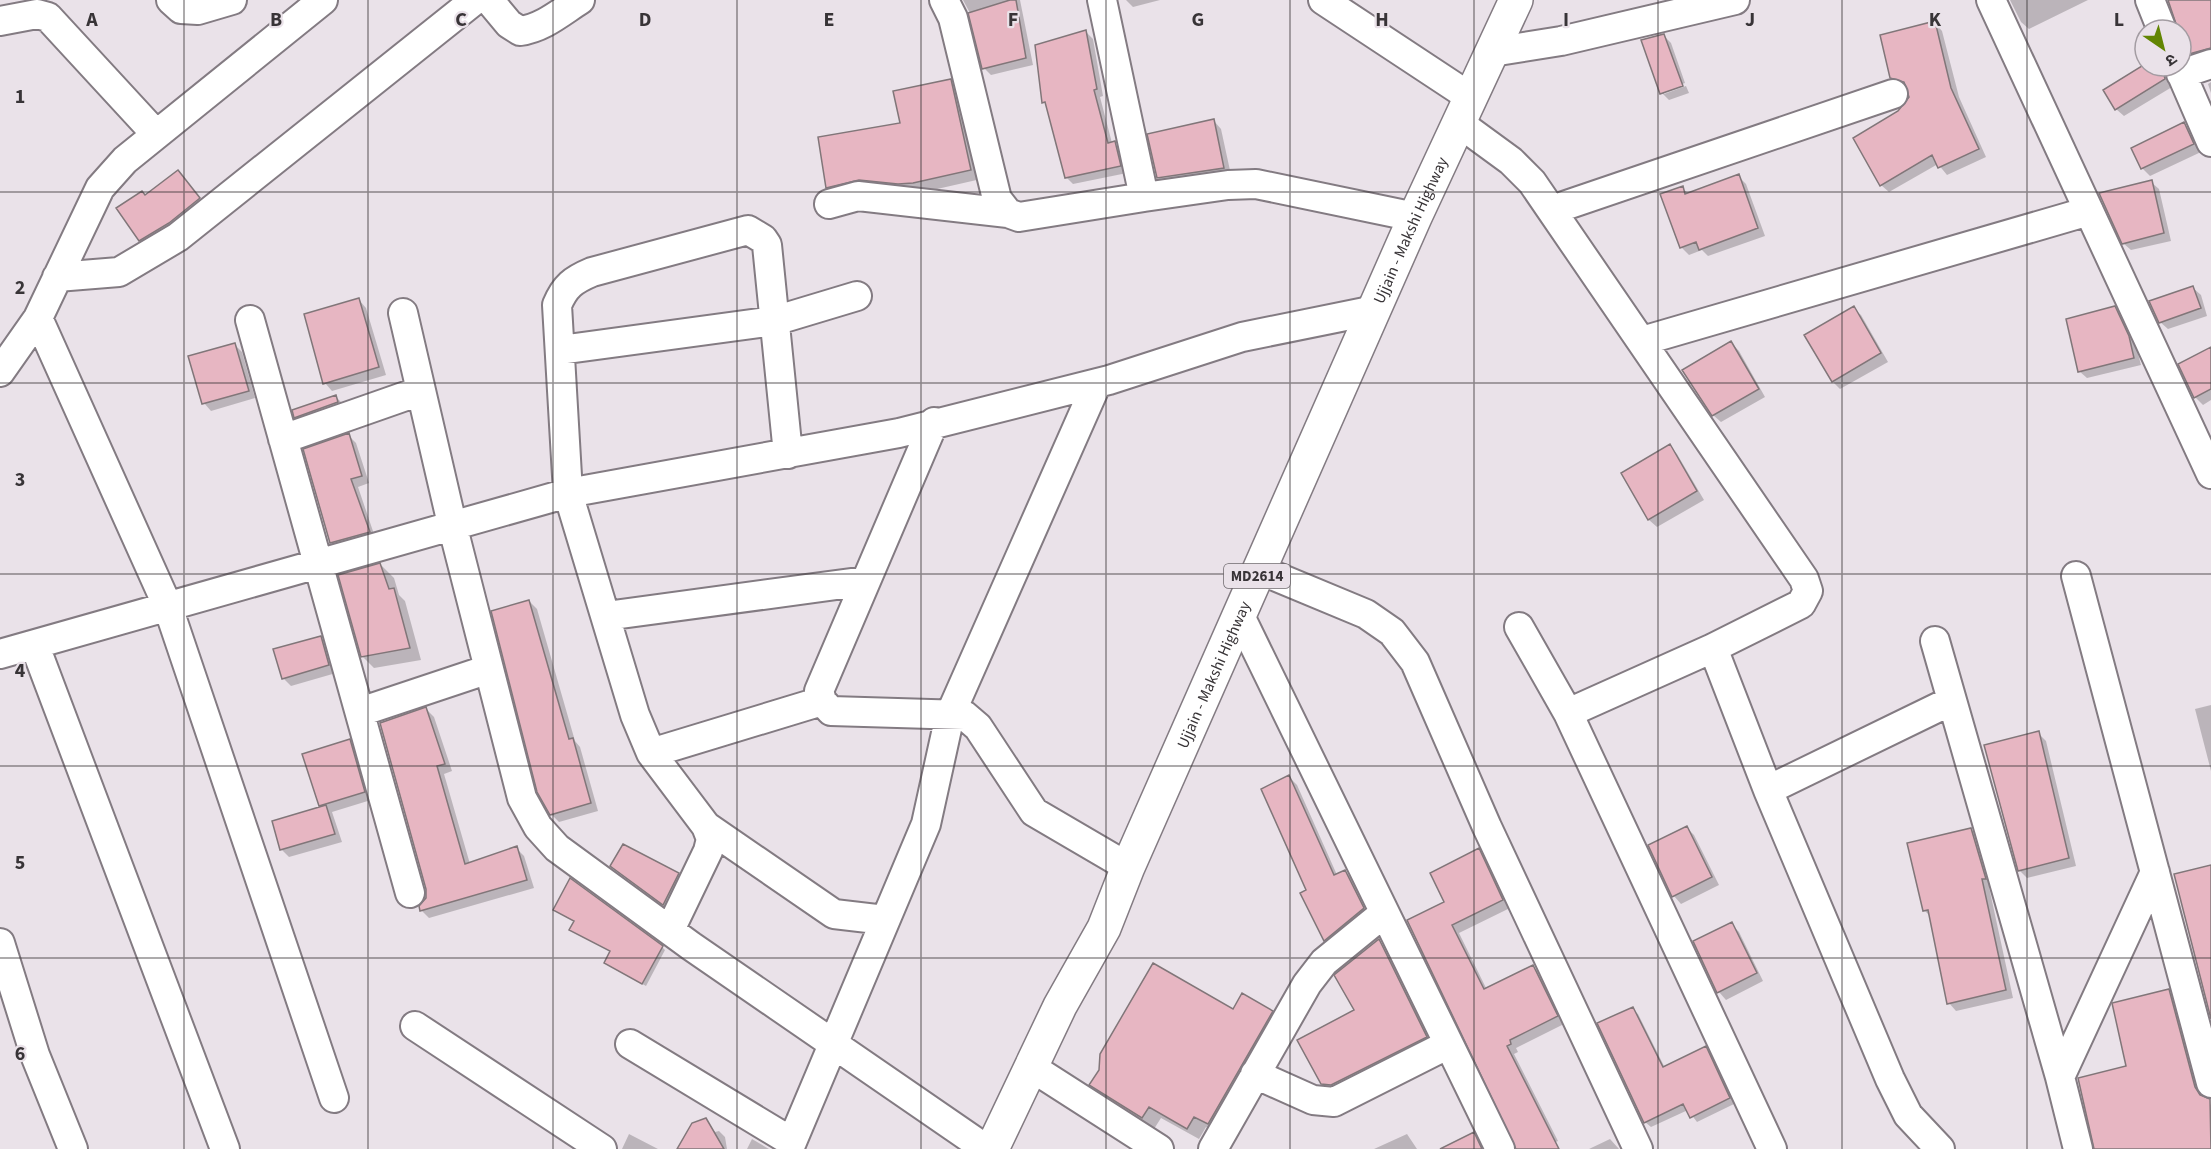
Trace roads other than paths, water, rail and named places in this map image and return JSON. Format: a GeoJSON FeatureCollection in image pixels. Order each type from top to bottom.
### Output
{"type":"FeatureCollection","features":[{"type":"Feature","properties":{"kind":"main road","name":"Ujjain - Makshi Highway"},"geometry":{"type":"LineString","coordinates":[[992,1149],[1060,1006],[1104,928],[1128,867],[1415,217],[1516,0]]}},
{"type":"Feature","properties":{"kind":"street"},"geometry":{"type":"LineString","coordinates":[[171,0],[181,9],[198,10],[232,0]]}},
{"type":"Feature","properties":{"kind":"street"},"geometry":{"type":"LineString","coordinates":[[0,372],[38,318],[100,188],[154,133],[322,0]]}},
{"type":"Feature","properties":{"kind":"street"},"geometry":{"type":"LineString","coordinates":[[57,278],[119,272],[178,237],[475,0]]}},
{"type":"Feature","properties":{"kind":"street"},"geometry":{"type":"LineString","coordinates":[[489,0],[509,24],[520,32],[532,30],[580,0]]}},
{"type":"Feature","properties":{"kind":"street"},"geometry":{"type":"LineString","coordinates":[[944,0],[953,18],[997,199],[1008,213]]}},
{"type":"Feature","properties":{"kind":"street"},"geometry":{"type":"LineString","coordinates":[[1102,0],[1144,197]]}},
{"type":"Feature","properties":{"kind":"street"},"geometry":{"type":"LineString","coordinates":[[1323,0],[1465,110],[1532,182],[1804,579],[1808,591],[1802,604],[1713,648],[1568,713]]}},
{"type":"Feature","properties":{"kind":"street"},"geometry":{"type":"LineString","coordinates":[[1492,52],[1561,41],[1734,0]]}},
{"type":"Feature","properties":{"kind":"street"},"geometry":{"type":"LineString","coordinates":[[1991,0],[2211,474]]}},
{"type":"Feature","properties":{"kind":"street"},"geometry":{"type":"LineString","coordinates":[[2150,0],[2157,18]]}},
{"type":"Feature","properties":{"kind":"street"},"geometry":{"type":"LineString","coordinates":[[0,21],[41,7],[154,133]]}},
{"type":"Feature","properties":{"kind":"street"},"geometry":{"type":"LineString","coordinates":[[2193,67],[2211,64]]}},
{"type":"Feature","properties":{"kind":"street"},"geometry":{"type":"LineString","coordinates":[[2183,78],[2211,142]]}},
{"type":"Feature","properties":{"kind":"street"},"geometry":{"type":"LineString","coordinates":[[1552,210],[1893,94]]}},
{"type":"Feature","properties":{"kind":"street"},"geometry":{"type":"LineString","coordinates":[[830,204],[858,196],[1008,213],[1019,217],[1228,185],[1256,184],[1415,217]]}},
{"type":"Feature","properties":{"kind":"street"},"geometry":{"type":"LineString","coordinates":[[1642,340],[2089,211]]}},
{"type":"Feature","properties":{"kind":"street"},"geometry":{"type":"LineString","coordinates":[[670,930],[708,851],[711,839],[706,826],[651,753],[635,715],[568,493],[557,305],[570,281],[592,272],[748,230],[763,239],[767,245],[788,454]]}},
{"type":"Feature","properties":{"kind":"street"},"geometry":{"type":"LineString","coordinates":[[560,350],[774,321],[857,296]]}},
{"type":"Feature","properties":{"kind":"street"},"geometry":{"type":"LineString","coordinates":[[0,654],[35,646],[452,524],[568,493],[898,433],[934,422],[1097,383],[1242,337],[1375,310]]}},
{"type":"Feature","properties":{"kind":"street"},"geometry":{"type":"LineString","coordinates":[[403,313],[452,524],[522,798],[538,827],[557,848],[670,930],[986,1149]]}},
{"type":"Feature","properties":{"kind":"street"},"geometry":{"type":"LineString","coordinates":[[38,318],[168,607],[334,1098]]}},
{"type":"Feature","properties":{"kind":"street"},"geometry":{"type":"LineString","coordinates":[[250,320],[410,893]]}},
{"type":"Feature","properties":{"kind":"street"},"geometry":{"type":"LineString","coordinates":[[630,1044],[790,1146],[926,824],[950,715],[1097,383]]}},
{"type":"Feature","properties":{"kind":"street"},"geometry":{"type":"LineString","coordinates":[[284,439],[420,391]]}},
{"type":"Feature","properties":{"kind":"street"},"geometry":{"type":"LineString","coordinates":[[934,422],[819,691],[822,700],[831,711],[964,715],[978,727],[1034,812],[1128,867]]}},
{"type":"Feature","properties":{"kind":"street"},"geometry":{"type":"LineString","coordinates":[[1260,570],[1366,614],[1392,632],[1415,662],[1487,826],[1638,1149]]}},
{"type":"Feature","properties":{"kind":"street"},"geometry":{"type":"LineString","coordinates":[[2076,576],[2211,1083]]}},
{"type":"Feature","properties":{"kind":"street"},"geometry":{"type":"LineString","coordinates":[[606,616],[866,581]]}},
{"type":"Feature","properties":{"kind":"street"},"geometry":{"type":"LineString","coordinates":[[1240,616],[1383,914],[1500,1149]]}},
{"type":"Feature","properties":{"kind":"street"},"geometry":{"type":"LineString","coordinates":[[1519,627],[1568,713],[1772,1149]]}},
{"type":"Feature","properties":{"kind":"street"},"geometry":{"type":"LineString","coordinates":[[1935,641],[2060,1077],[2078,1149]]}},
{"type":"Feature","properties":{"kind":"street"},"geometry":{"type":"LineString","coordinates":[[35,646],[225,1149]]}},
{"type":"Feature","properties":{"kind":"street"},"geometry":{"type":"LineString","coordinates":[[1713,648],[1768,790],[1890,1079],[1908,1115],[1940,1149]]}},
{"type":"Feature","properties":{"kind":"street"},"geometry":{"type":"LineString","coordinates":[[360,712],[489,669]]}},
{"type":"Feature","properties":{"kind":"street"},"geometry":{"type":"LineString","coordinates":[[651,753],[822,700]]}},
{"type":"Feature","properties":{"kind":"street"},"geometry":{"type":"LineString","coordinates":[[1768,790],[1952,700]]}},
{"type":"Feature","properties":{"kind":"street"},"geometry":{"type":"LineString","coordinates":[[706,826],[834,914],[885,920]]}},
{"type":"Feature","properties":{"kind":"street"},"geometry":{"type":"LineString","coordinates":[[2060,1077],[2155,873]]}},
{"type":"Feature","properties":{"kind":"street"},"geometry":{"type":"LineString","coordinates":[[1213,1149],[1307,984],[1324,962],[1383,914]]}},
{"type":"Feature","properties":{"kind":"street"},"geometry":{"type":"LineString","coordinates":[[0,943],[35,1055],[72,1149]]}},
{"type":"Feature","properties":{"kind":"street"},"geometry":{"type":"LineString","coordinates":[[415,1026],[602,1149]]}},
{"type":"Feature","properties":{"kind":"street"},"geometry":{"type":"LineString","coordinates":[[1255,1074],[1313,1100],[1334,1102],[1447,1045]]}},
{"type":"Feature","properties":{"kind":"street"},"geometry":{"type":"LineString","coordinates":[[1031,1067],[1159,1149]]}}]}
